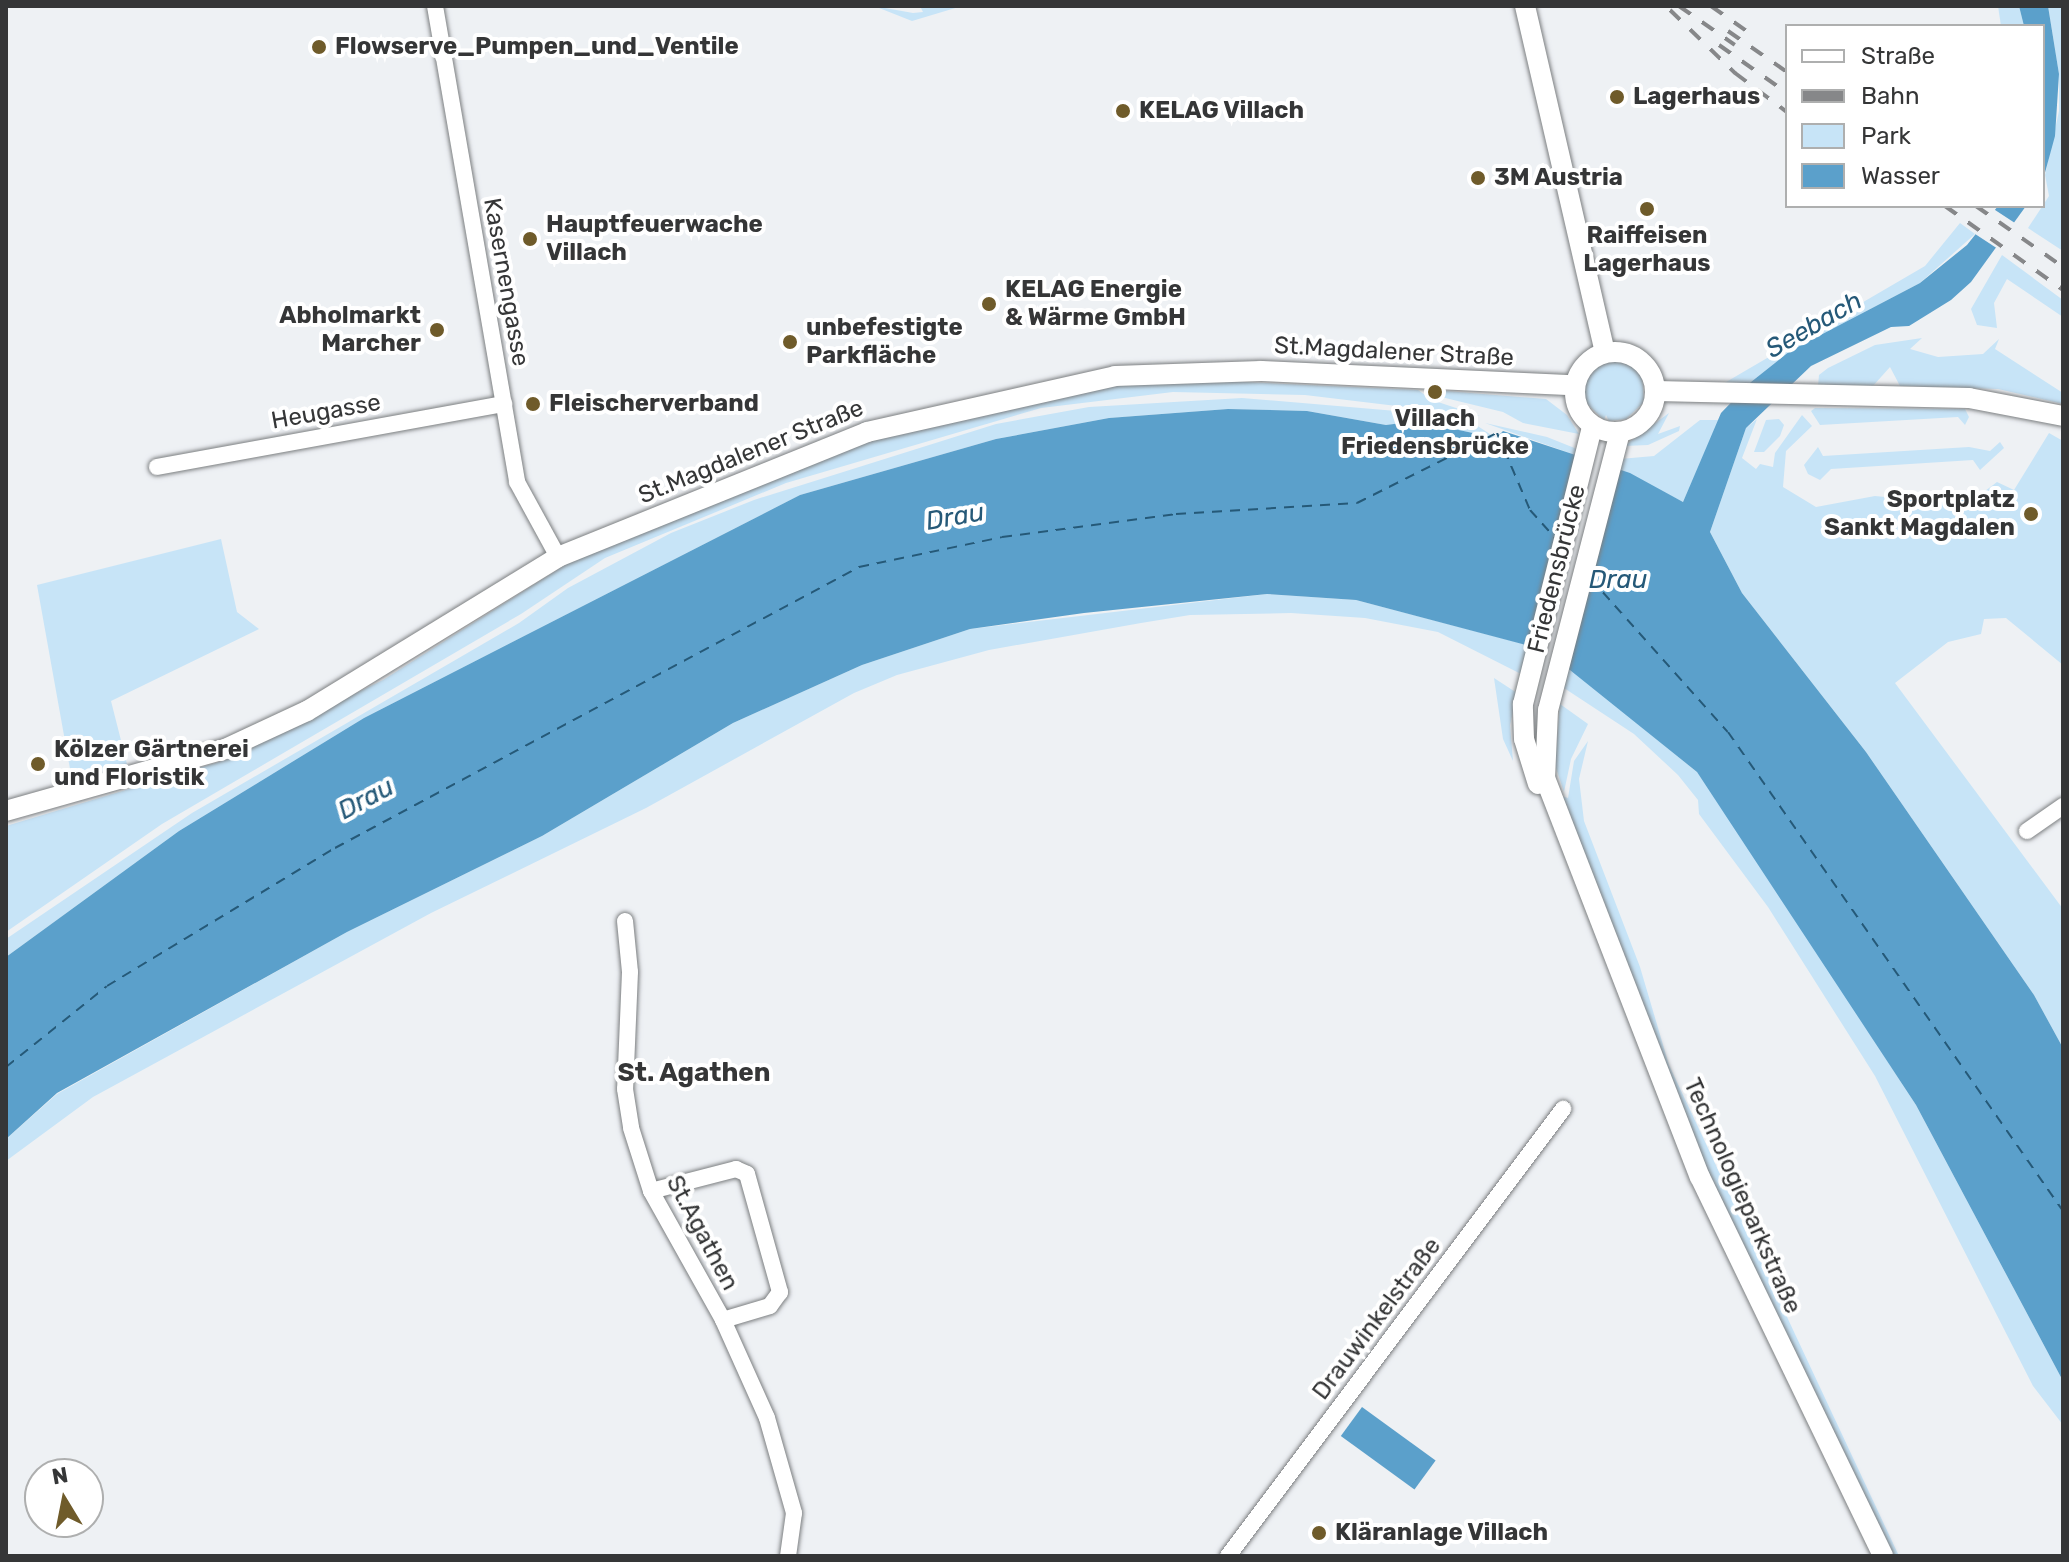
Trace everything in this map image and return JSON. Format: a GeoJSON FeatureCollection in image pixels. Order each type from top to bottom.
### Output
{"type":"FeatureCollection","features":[{"type":"Feature","properties":{"kind":"street","name":"Kasernengasse"},"geometry":{"type":"LineString","coordinates":[[435,6],[519,491],[558,557]]}},
{"type":"Feature","properties":{"kind":"street"},"geometry":{"type":"LineString","coordinates":[[1525,6],[1605,352]]}},
{"type":"Feature","properties":{"kind":"street"},"geometry":{"type":"LineString","coordinates":[[1605,352],[1629,354],[1645,365],[1656,391],[1648,416],[1618,437],[1591,431],[1576,405],[1574,385],[1581,369],[1605,352]]}},
{"type":"Feature","properties":{"kind":"street","name":"St.Magdalener Straße"},"geometry":{"type":"LineString","coordinates":[[6,811],[172,767],[280,724],[558,557],[867,432],[1106,377],[1261,371],[1574,385]]}},
{"type":"Feature","properties":{"kind":"street"},"geometry":{"type":"LineString","coordinates":[[1656,391],[1809,398],[1969,398],[2063,416]]}},
{"type":"Feature","properties":{"kind":"street","name":"Heugasse"},"geometry":{"type":"LineString","coordinates":[[157,467],[504,404]]}},
{"type":"Feature","properties":{"kind":"street","name":"Friedensbrücke"},"geometry":{"type":"LineString","coordinates":[[1523,704],[1591,431]]}},
{"type":"Feature","properties":{"kind":"street","name":"Friedensbrücke"},"geometry":{"type":"LineString","coordinates":[[1548,710],[1618,437]]}},
{"type":"Feature","properties":{"kind":"street","name":"Technologieparkstraße"},"geometry":{"type":"LineString","coordinates":[[1523,704],[1522,728],[1531,766],[1571,850]]}},
{"type":"Feature","properties":{"kind":"street","name":"Technologieparkstraße"},"geometry":{"type":"LineString","coordinates":[[1548,710],[1543,769],[1571,850],[1700,1177],[1883,1556]]}},
{"type":"Feature","properties":{"kind":"street"},"geometry":{"type":"LineString","coordinates":[[2027,831],[2063,806]]}},
{"type":"Feature","properties":{"kind":"street","name":"St.Agathen"},"geometry":{"type":"LineString","coordinates":[[625,921],[630,985],[625,1089],[651,1191],[723,1320],[781,1458],[794,1513],[786,1555]]}},
{"type":"Feature","properties":{"kind":"street","name":"Drauwinkelstraße"},"geometry":{"type":"LineString","coordinates":[[1228,1556],[1563,1109]]}},
{"type":"Feature","properties":{"kind":"street"},"geometry":{"type":"LineString","coordinates":[[651,1191],[736,1169],[747,1174],[780,1292],[770,1306],[723,1320]]}},
{"type":"Feature","properties":{"kind":"green space"},"geometry":{"type":"Polygon","coordinates":[[[874,6],[913,13],[923,12],[920,6],[962,6],[912,21],[874,6]]]}},
{"type":"Feature","properties":{"kind":"green space"},"geometry":{"type":"Polygon","coordinates":[[[1998,6],[2019,6],[2024,24],[2001,24],[1998,6]]]}},
{"type":"Feature","properties":{"kind":"green space"},"geometry":{"type":"Polygon","coordinates":[[[2048,6],[2063,6],[2063,251],[2028,228],[2041,208],[2045,208],[2049,196],[2045,175],[2059,111],[2059,74],[2048,6]]]}},
{"type":"Feature","properties":{"kind":"green space"},"geometry":{"type":"Polygon","coordinates":[[[1960,223],[1975,234],[1920,283],[1790,351],[1746,386],[1721,385],[1925,266],[1960,223]]]}},
{"type":"Feature","properties":{"kind":"green space"},"geometry":{"type":"Polygon","coordinates":[[[2002,255],[2063,300],[2063,317],[2007,279],[1994,303],[1997,328],[1977,325],[1971,309],[2002,255]]]}},
{"type":"Feature","properties":{"kind":"green space"},"geometry":{"type":"Polygon","coordinates":[[[1922,338],[1910,349],[1938,357],[1983,354],[1999,339],[1995,349],[2063,393],[2063,404],[1998,389],[1900,386],[1890,367],[1872,387],[1818,386],[1819,375],[1828,368],[1875,345],[1922,338]]]}},
{"type":"Feature","properties":{"kind":"green space"},"geometry":{"type":"Polygon","coordinates":[[[1624,359],[1642,374],[1644,402],[1626,419],[1609,421],[1606,415],[1604,420],[1585,402],[1585,379],[1601,361],[1624,359]]]}},
{"type":"Feature","properties":{"kind":"green space"},"geometry":{"type":"Polygon","coordinates":[[[1179,379],[1418,390],[1432,400],[1480,416],[1305,395],[1173,392],[1041,408],[786,483],[605,558],[521,614],[162,824],[6,932],[6,826],[242,755],[276,732],[383,680],[573,560],[771,474],[894,434],[1098,388],[1179,379]]]}},
{"type":"Feature","properties":{"kind":"green space"},"geometry":{"type":"Polygon","coordinates":[[[1434,390],[1546,399],[1567,415],[1579,434],[1523,423],[1503,412],[1437,396],[1434,390]]]}},
{"type":"Feature","properties":{"kind":"green space"},"geometry":{"type":"Polygon","coordinates":[[[1242,398],[1408,412],[1473,423],[1496,438],[1417,421],[1386,425],[1307,411],[1228,409],[1109,418],[996,439],[800,495],[364,718],[179,831],[6,957],[6,939],[192,813],[519,623],[568,588],[671,533],[754,500],[996,424],[1089,407],[1242,398]]]}},
{"type":"Feature","properties":{"kind":"green space"},"geometry":{"type":"Polygon","coordinates":[[[1815,408],[1965,409],[1969,417],[1965,425],[1958,417],[1820,425],[1811,411],[1815,408]]]}},
{"type":"Feature","properties":{"kind":"green space"},"geometry":{"type":"Polygon","coordinates":[[[1669,413],[1658,434],[1680,426],[1679,431],[1648,445],[1624,446],[1669,413]]]}},
{"type":"Feature","properties":{"kind":"green space"},"geometry":{"type":"Polygon","coordinates":[[[1802,415],[1812,426],[1786,451],[1783,487],[1816,507],[1875,496],[1915,500],[1985,491],[1997,482],[2014,490],[2049,433],[2063,441],[2063,665],[2006,618],[1984,619],[1981,634],[1948,642],[1895,683],[2063,909],[2063,1048],[2034,995],[1866,752],[1742,593],[1710,532],[1746,428],[1757,419],[1742,458],[1756,469],[1760,464],[1773,467],[1775,453],[1802,415]]]}},
{"type":"Feature","properties":{"kind":"green space"},"geometry":{"type":"Polygon","coordinates":[[[1779,419],[1784,425],[1780,436],[1764,452],[1754,452],[1766,420],[1779,419]]]}},
{"type":"Feature","properties":{"kind":"green space"},"geometry":{"type":"Polygon","coordinates":[[[1700,420],[1719,420],[1683,502],[1617,469],[1620,459],[1654,456],[1700,420]]]}},
{"type":"Feature","properties":{"kind":"green space"},"geometry":{"type":"Polygon","coordinates":[[[1485,423],[1547,437],[1577,449],[1575,455],[1485,423]]]}},
{"type":"Feature","properties":{"kind":"green space"},"geometry":{"type":"Polygon","coordinates":[[[2000,442],[2004,448],[1980,470],[1973,460],[1831,469],[1820,480],[1808,474],[1804,465],[1818,447],[1823,456],[1969,447],[1990,451],[2000,442]]]}},
{"type":"Feature","properties":{"kind":"green space"},"geometry":{"type":"Polygon","coordinates":[[[221,539],[237,612],[259,629],[111,701],[128,768],[72,780],[37,585],[221,539]]]}},
{"type":"Feature","properties":{"kind":"green space"},"geometry":{"type":"Polygon","coordinates":[[[1267,594],[1356,600],[1528,645],[1521,674],[1438,632],[1365,618],[1291,613],[1190,615],[989,650],[897,675],[854,693],[646,808],[431,913],[93,1097],[6,1161],[6,1139],[57,1094],[347,932],[542,836],[733,723],[862,665],[970,629],[1267,594]]]}},
{"type":"Feature","properties":{"kind":"green space"},"geometry":{"type":"Polygon","coordinates":[[[1569,668],[1697,772],[1776,889],[1916,1105],[2063,1381],[2063,1425],[2033,1386],[1875,1076],[1768,907],[1699,814],[1698,800],[1678,775],[1634,734],[1564,688],[1569,668]]]}},
{"type":"Feature","properties":{"kind":"green space"},"geometry":{"type":"Polygon","coordinates":[[[1494,678],[1517,693],[1510,725],[1513,761],[1503,739],[1494,678]]]}},
{"type":"Feature","properties":{"kind":"green space"},"geometry":{"type":"Polygon","coordinates":[[[1560,704],[1588,724],[1571,759],[1564,792],[1555,765],[1560,704]]]}},
{"type":"Feature","properties":{"kind":"green space"},"geometry":{"type":"Polygon","coordinates":[[[1588,741],[1579,779],[1584,821],[1640,967],[1669,1065],[1899,1556],[1893,1556],[1715,1190],[1552,783],[1552,769],[1561,796],[1568,798],[1574,761],[1588,741]]]}},
{"type":"Feature","properties":{"kind":"water"},"geometry":{"type":"Polygon","coordinates":[[[2019,6],[2048,6],[2059,74],[2055,136],[2045,173],[2045,24],[2024,24],[2019,6]]]}},
{"type":"Feature","properties":{"kind":"water","name":"Drau"},"geometry":{"type":"Polygon","coordinates":[[[1996,208],[2025,208],[1971,282],[1951,300],[1909,326],[1891,327],[1811,366],[1746,428],[1710,532],[1742,593],[1866,752],[2034,995],[2063,1048],[2063,1381],[1916,1105],[1697,772],[1545,650],[1356,600],[1267,594],[1084,613],[970,629],[862,665],[733,723],[542,836],[347,932],[57,1093],[6,1139],[6,957],[179,831],[364,718],[800,495],[996,439],[1109,418],[1228,409],[1307,411],[1386,425],[1417,421],[1496,438],[1503,431],[1630,473],[1683,502],[1721,413],[1751,382],[1790,351],[1920,283],[1967,245],[1996,208]]]}},
{"type":"Feature","properties":{"kind":"water"},"geometry":{"type":"Polygon","coordinates":[[[1362,1407],[1436,1460],[1414,1490],[1341,1436],[1362,1407]]]}},
{"type":"Feature","properties":{"kind":"pier"},"geometry":{"type":"Polygon","coordinates":[[[1992,208],[2018,225],[2001,251],[1975,234],[1992,208]]]}},
{"type":"Feature","properties":{"kind":"pier"},"geometry":{"type":"Polygon","coordinates":[[[1576,451],[1618,465],[1568,672],[1544,654],[1576,451]]]}},
{"type":"Feature","properties":{"kind":"ferry route"},"geometry":{"type":"LineString","coordinates":[[6,1067],[107,986],[335,848],[859,567],[1002,537],[1176,514],[1357,503],[1497,433],[1530,510],[1555,538]]}},
{"type":"Feature","properties":{"kind":"ferry route"},"geometry":{"type":"LineString","coordinates":[[1591,579],[1728,732],[2063,1211]]}},
{"type":"Feature","properties":{"kind":"railway"},"geometry":{"type":"LineString","coordinates":[[1679,6],[1735,45]]}},
{"type":"Feature","properties":{"kind":"railway"},"geometry":{"type":"LineString","coordinates":[[1711,6],[1748,32]]}},
{"type":"Feature","properties":{"kind":"railway"},"geometry":{"type":"LineString","coordinates":[[1670,10],[1735,73],[1785,110]]}},
{"type":"Feature","properties":{"kind":"railway"},"geometry":{"type":"LineString","coordinates":[[1728,31],[1785,71]]}},
{"type":"Feature","properties":{"kind":"railway"},"geometry":{"type":"LineString","coordinates":[[1719,45],[1785,92]]}},
{"type":"Feature","properties":{"kind":"railway"},"geometry":{"type":"LineString","coordinates":[[1948,208],[2063,290]]}},
{"type":"Feature","properties":{"kind":"railway"},"geometry":{"type":"LineString","coordinates":[[1979,208],[2063,267]]}},
{"type":"Feature","properties":{"kind":"place","name":"Flowserve_Pumpen_und_Ventile"},"geometry":{"type":"Point","coordinates":[319,47]}},
{"type":"Feature","properties":{"kind":"place","name":"Lagerhaus"},"geometry":{"type":"Point","coordinates":[1617,97]}},
{"type":"Feature","properties":{"kind":"place","name":"KELAG Villach"},"geometry":{"type":"Point","coordinates":[1123,111]}},
{"type":"Feature","properties":{"kind":"place","name":"3M Austria"},"geometry":{"type":"Point","coordinates":[1478,178]}},
{"type":"Feature","properties":{"kind":"place","name":"Raiffeisen Lagerhaus"},"geometry":{"type":"Point","coordinates":[1647,209]}},
{"type":"Feature","properties":{"kind":"place","name":"Hauptfeuerwache Villach"},"geometry":{"type":"Point","coordinates":[530,239]}},
{"type":"Feature","properties":{"kind":"place","name":"KELAG Energie & Wärme GmbH"},"geometry":{"type":"Point","coordinates":[989,304]}},
{"type":"Feature","properties":{"kind":"place","name":"Abholmarkt Marcher"},"geometry":{"type":"Point","coordinates":[437,330]}},
{"type":"Feature","properties":{"kind":"place","name":"unbefestigte Parkfläche"},"geometry":{"type":"Point","coordinates":[790,342]}},
{"type":"Feature","properties":{"kind":"place","name":"Villach Friedensbrücke"},"geometry":{"type":"Point","coordinates":[1435,392]}},
{"type":"Feature","properties":{"kind":"place","name":"Fleischerverband"},"geometry":{"type":"Point","coordinates":[533,404]}},
{"type":"Feature","properties":{"kind":"place","name":"Sportplatz Sankt Magdalen"},"geometry":{"type":"Point","coordinates":[2031,514]}},
{"type":"Feature","properties":{"kind":"place","name":"Kölzer Gärtnerei und Floristik"},"geometry":{"type":"Point","coordinates":[38,764]}},
{"type":"Feature","properties":{"kind":"place","name":"Kläranlage Villach"},"geometry":{"type":"Point","coordinates":[1319,1533]}},
{"type":"Feature","properties":{"kind":"district","name":"St. Agathen"},"geometry":{"type":"Point","coordinates":[694,1073]}},
{"type":"Feature","properties":{"kind":"water label","name":"Seebach"},"geometry":{"type":"Point","coordinates":[1814,325]}}]}
